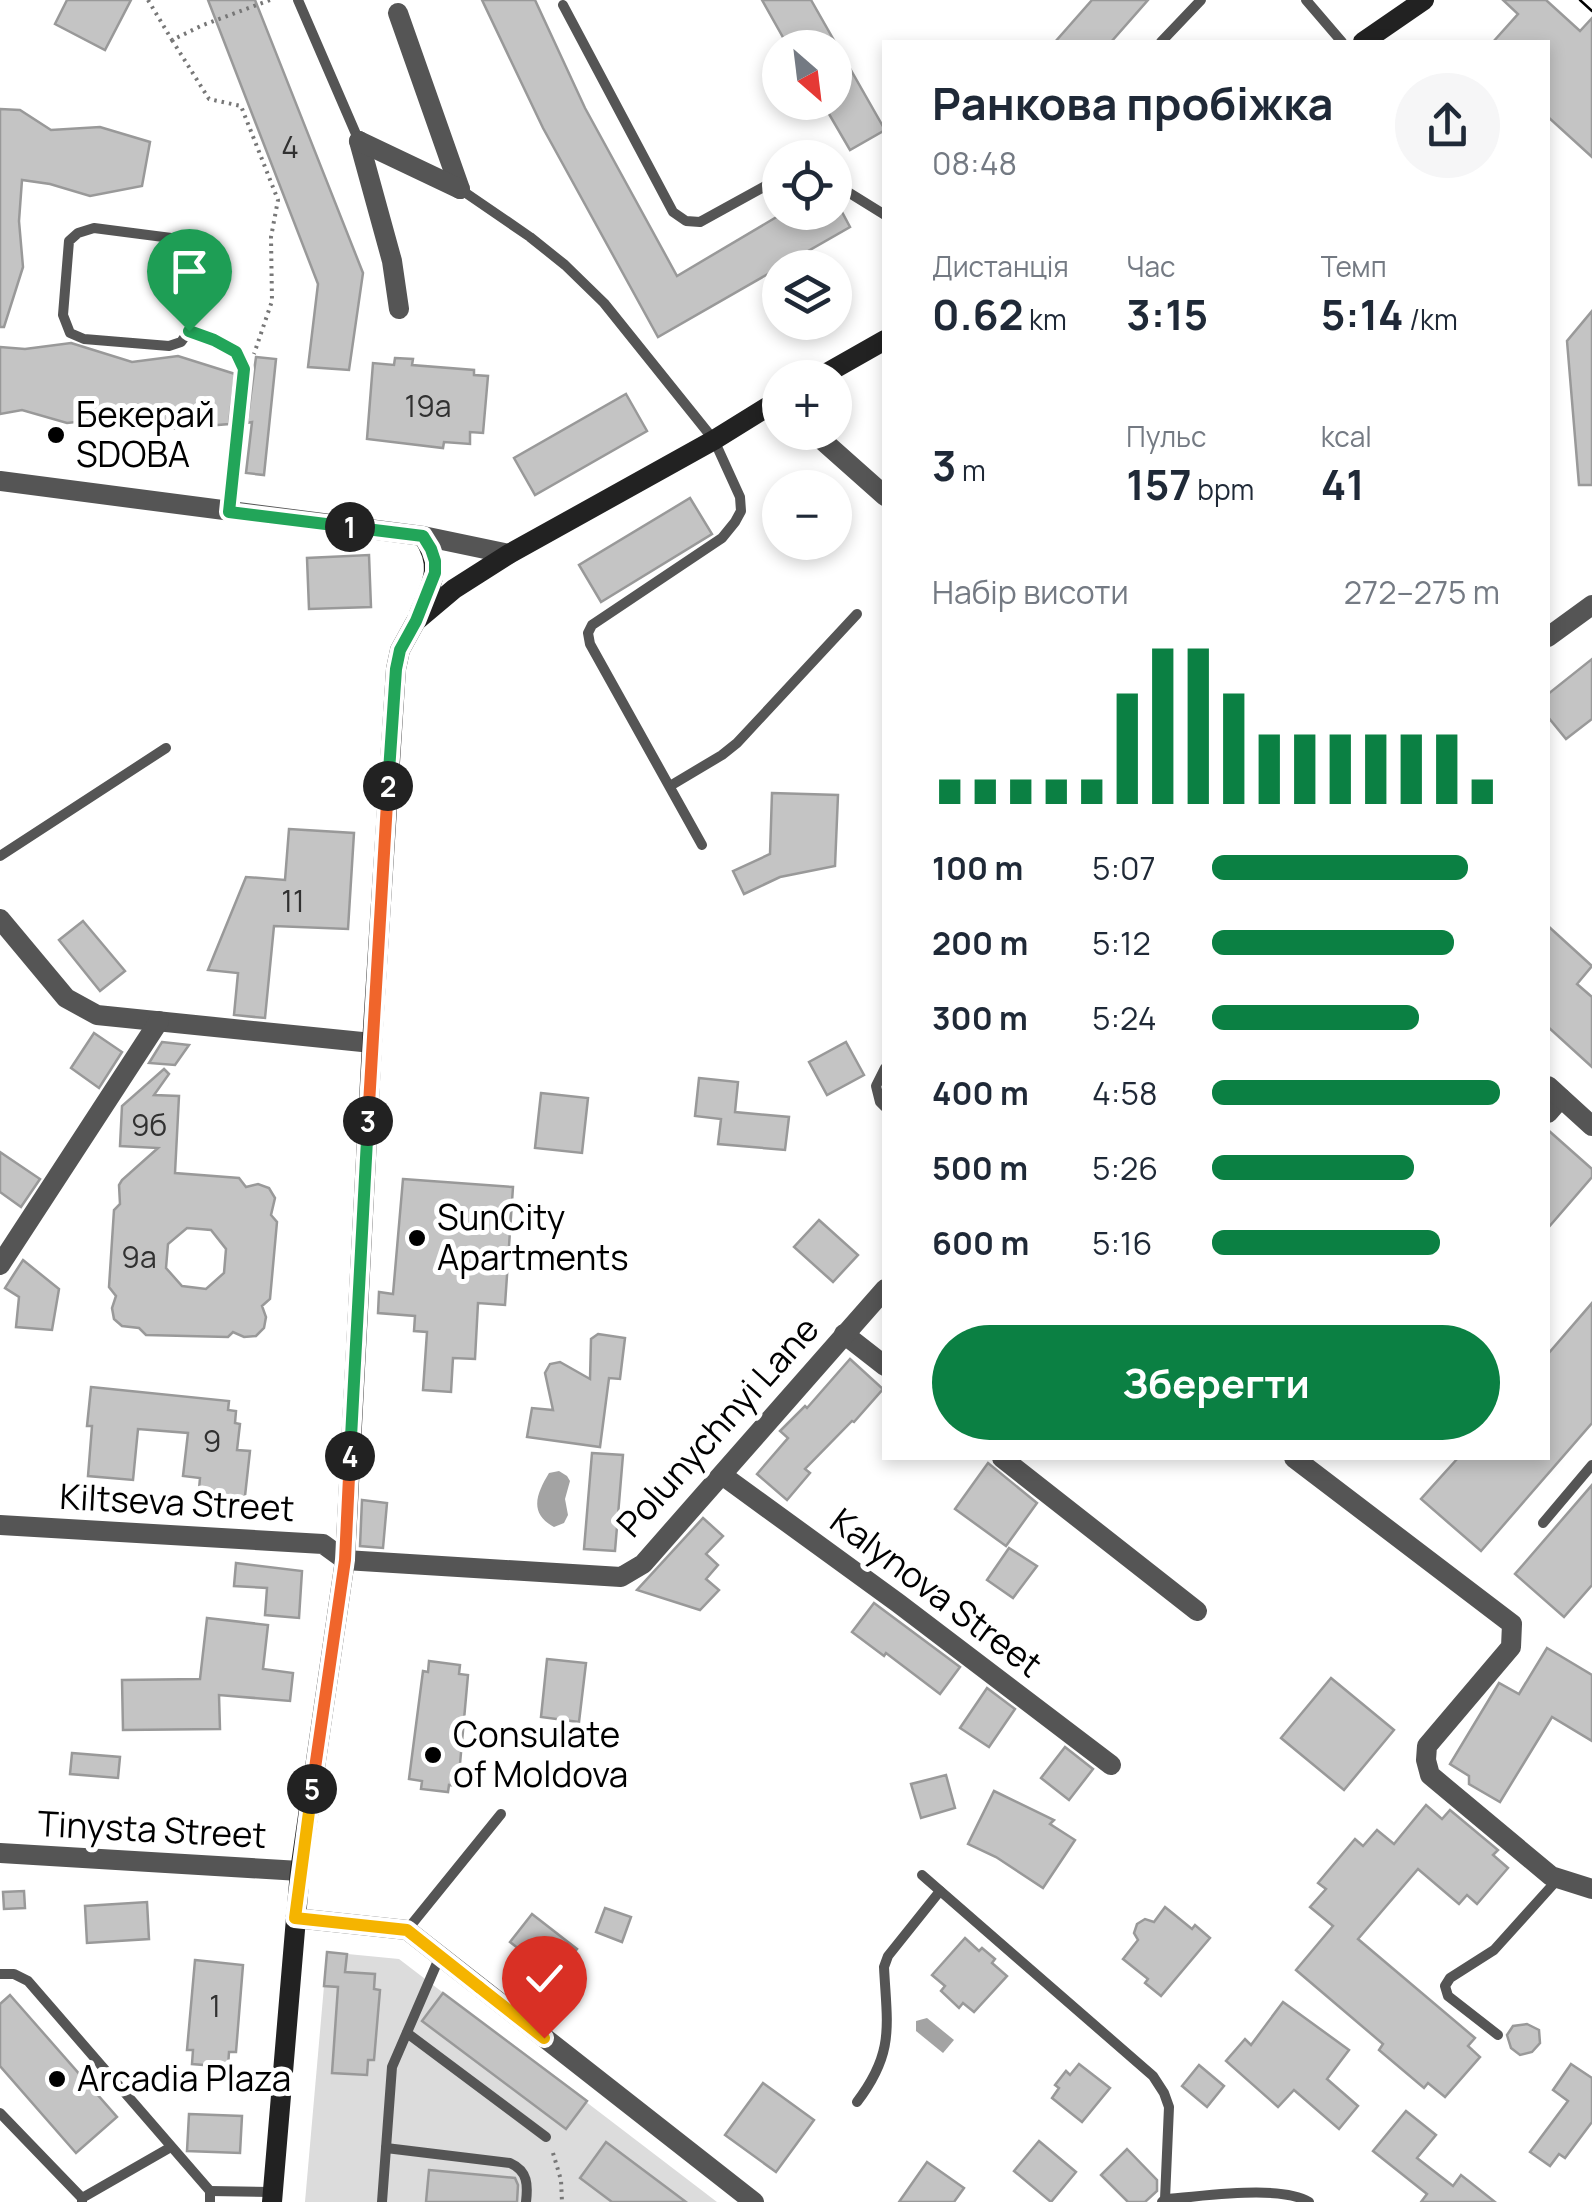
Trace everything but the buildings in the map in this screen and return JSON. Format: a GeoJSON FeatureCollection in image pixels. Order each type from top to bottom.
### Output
{"type":"FeatureCollection","features":[{"type":"Feature","properties":{"kind":"main road"},"geometry":{"type":"LineString","coordinates":[[1366,40],[1424,0]]}},
{"type":"Feature","properties":{"kind":"main road"},"geometry":{"type":"LineString","coordinates":[[850,360],[882,342]]}},
{"type":"Feature","properties":{"kind":"main road"},"geometry":{"type":"LineString","coordinates":[[416,621],[454,588],[509,554],[762,411]]}},
{"type":"Feature","properties":{"kind":"main road"},"geometry":{"type":"LineString","coordinates":[[272,2197],[300,1871],[345,1560],[396,669],[400,650],[435,573],[435,561],[423,536]]}},
{"type":"Feature","properties":{"kind":"street"},"geometry":{"type":"LineString","coordinates":[[398,13],[460,189]]}},
{"type":"Feature","properties":{"kind":"street"},"geometry":{"type":"LineString","coordinates":[[359,141],[460,189]]}},
{"type":"Feature","properties":{"kind":"street"},"geometry":{"type":"LineString","coordinates":[[359,141],[392,261],[399,310]]}},
{"type":"Feature","properties":{"kind":"street"},"geometry":{"type":"LineString","coordinates":[[833,450],[882,493]]}},
{"type":"Feature","properties":{"kind":"street"},"geometry":{"type":"LineString","coordinates":[[0,481],[423,536],[509,554]]}},
{"type":"Feature","properties":{"kind":"street"},"geometry":{"type":"LineString","coordinates":[[1550,636],[1592,604]]}},
{"type":"Feature","properties":{"kind":"street"},"geometry":{"type":"LineString","coordinates":[[0,919],[66,998],[97,1015],[372,1043]]}},
{"type":"Feature","properties":{"kind":"street"},"geometry":{"type":"LineString","coordinates":[[0,1265],[159,1021]]}},
{"type":"Feature","properties":{"kind":"street"},"geometry":{"type":"LineString","coordinates":[[1552,1099],[1592,1126]]}},
{"type":"Feature","properties":{"kind":"street","name":"Polunychnyi Lane"},"geometry":{"type":"LineString","coordinates":[[345,1560],[621,1577],[643,1564],[882,1291]]}},
{"type":"Feature","properties":{"kind":"street"},"geometry":{"type":"LineString","coordinates":[[844,1334],[882,1364]]}},
{"type":"Feature","properties":{"kind":"street"},"geometry":{"type":"LineString","coordinates":[[1005,1460],[1197,1611]]}},
{"type":"Feature","properties":{"kind":"street"},"geometry":{"type":"LineString","coordinates":[[1297,1460],[1512,1624],[1511,1647],[1427,1746],[1430,1774],[1551,1876],[1592,1889]]}},
{"type":"Feature","properties":{"kind":"street","name":"Kalynova Street"},"geometry":{"type":"LineString","coordinates":[[722,1475],[1111,1765]]}},
{"type":"Feature","properties":{"kind":"street","name":"Kiltseva Street"},"geometry":{"type":"LineString","coordinates":[[0,1525],[323,1544],[345,1560]]}},
{"type":"Feature","properties":{"kind":"street","name":"Tinysta Street"},"geometry":{"type":"LineString","coordinates":[[0,1853],[300,1871]]}},
{"type":"Feature","properties":{"kind":"street"},"geometry":{"type":"LineString","coordinates":[[295,1918],[407,1930],[754,2202]]}},
{"type":"Feature","properties":{"kind":"lane"},"geometry":{"type":"LineString","coordinates":[[298,0],[359,141]]}},
{"type":"Feature","properties":{"kind":"lane"},"geometry":{"type":"LineString","coordinates":[[1163,40],[1201,0]]}},
{"type":"Feature","properties":{"kind":"lane"},"geometry":{"type":"LineString","coordinates":[[1306,0],[1340,40]]}},
{"type":"Feature","properties":{"kind":"lane"},"geometry":{"type":"LineString","coordinates":[[563,5],[672,212],[700,222],[762,188]]}},
{"type":"Feature","properties":{"kind":"lane"},"geometry":{"type":"LineString","coordinates":[[460,189],[530,237],[604,303],[714,440],[740,496],[741,510],[736,522],[722,538],[592,625],[588,633],[590,644],[702,845]]}},
{"type":"Feature","properties":{"kind":"lane"},"geometry":{"type":"LineString","coordinates":[[852,195],[882,213]]}},
{"type":"Feature","properties":{"kind":"lane"},"geometry":{"type":"LineString","coordinates":[[94,228],[178,239],[189,258],[189,331],[182,342],[169,346],[84,340],[70,333],[63,315],[69,241],[78,232],[94,228]]}},
{"type":"Feature","properties":{"kind":"lane"},"geometry":{"type":"LineString","coordinates":[[189,331],[236,352],[244,369],[229,512]]}},
{"type":"Feature","properties":{"kind":"lane"},"geometry":{"type":"LineString","coordinates":[[670,786],[737,742],[857,614]]}},
{"type":"Feature","properties":{"kind":"lane"},"geometry":{"type":"LineString","coordinates":[[0,856],[166,748]]}},
{"type":"Feature","properties":{"kind":"lane"},"geometry":{"type":"LineString","coordinates":[[882,1074],[876,1086],[882,1104]]}},
{"type":"Feature","properties":{"kind":"lane"},"geometry":{"type":"LineString","coordinates":[[1542,1523],[1592,1465]]}},
{"type":"Feature","properties":{"kind":"lane"},"geometry":{"type":"LineString","coordinates":[[407,1930],[501,1814]]}},
{"type":"Feature","properties":{"kind":"lane"},"geometry":{"type":"LineString","coordinates":[[922,1875],[1153,2076],[1170,2107],[1164,2200],[1268,2192],[1289,2194],[1309,2202]]}},
{"type":"Feature","properties":{"kind":"lane"},"geometry":{"type":"LineString","coordinates":[[1498,2035],[1448,1996],[1445,1986],[1450,1978],[1494,1950],[1558,1879]]}},
{"type":"Feature","properties":{"kind":"lane"},"geometry":{"type":"LineString","coordinates":[[857,2102],[874,2079],[887,2043],[884,1967],[888,1956],[940,1891]]}},
{"type":"Feature","properties":{"kind":"lane"},"geometry":{"type":"LineString","coordinates":[[382,2202],[392,2067],[440,1956]]}},
{"type":"Feature","properties":{"kind":"lane"},"geometry":{"type":"LineString","coordinates":[[0,1974],[14,1974],[28,1981],[210,2196],[272,2197]]}},
{"type":"Feature","properties":{"kind":"lane"},"geometry":{"type":"LineString","coordinates":[[407,2033],[546,2137]]}},
{"type":"Feature","properties":{"kind":"lane"},"geometry":{"type":"LineString","coordinates":[[0,2114],[82,2200],[172,2147]]}},
{"type":"Feature","properties":{"kind":"lane"},"geometry":{"type":"LineString","coordinates":[[386,2148],[510,2163],[525,2175],[526,2202]]}},
{"type":"Feature","properties":{"kind":"path"},"geometry":{"type":"LineString","coordinates":[[148,0],[209,100],[241,106],[278,200],[272,237],[272,301],[254,350]]}},
{"type":"Feature","properties":{"kind":"path"},"geometry":{"type":"LineString","coordinates":[[172,40],[270,0]]}},
{"type":"Feature","properties":{"kind":"path"},"geometry":{"type":"LineString","coordinates":[[546,2137],[556,2158],[562,2202]]}},
{"type":"Feature","properties":{"kind":"shaded area"},"geometry":{"type":"Polygon","coordinates":[[[559,1471],[570,1481],[565,1499],[568,1515],[564,1523],[554,1527],[541,1515],[537,1502],[549,1473],[559,1471]]]}},
{"type":"Feature","properties":{"kind":"shaded area"},"geometry":{"type":"Polygon","coordinates":[[[327,1952],[399,1959],[717,2202],[305,2202],[327,1952]]]}},
{"type":"Feature","properties":{"kind":"shaded area"},"geometry":{"type":"Polygon","coordinates":[[[927,2018],[954,2040],[943,2053],[916,2031],[916,2021],[927,2018]]]}},
{"type":"Feature","properties":{"kind":"tram line"},"geometry":{"type":"LineString","coordinates":[[1580,0],[1592,11]]}},
{"type":"Feature","properties":{"kind":"place","name":"Бекерай SDOBA"},"geometry":{"type":"Point","coordinates":[56,435]}},
{"type":"Feature","properties":{"kind":"place","name":"SunCity Apartments"},"geometry":{"type":"Point","coordinates":[417,1238]}},
{"type":"Feature","properties":{"kind":"place","name":"Consulate of Moldova"},"geometry":{"type":"Point","coordinates":[433,1755]}},
{"type":"Feature","properties":{"kind":"place","name":"Arcadia Plaza"},"geometry":{"type":"Point","coordinates":[57,2079]}},
{"type":"Feature","properties":{"kind":"route"},"geometry":{"type":"LineString","coordinates":[[189,331],[236,352],[244,369],[229,512],[423,536],[435,561],[431,586],[406,634],[396,669],[345,1560],[295,1918],[407,1930],[544,2038]]}}]}
